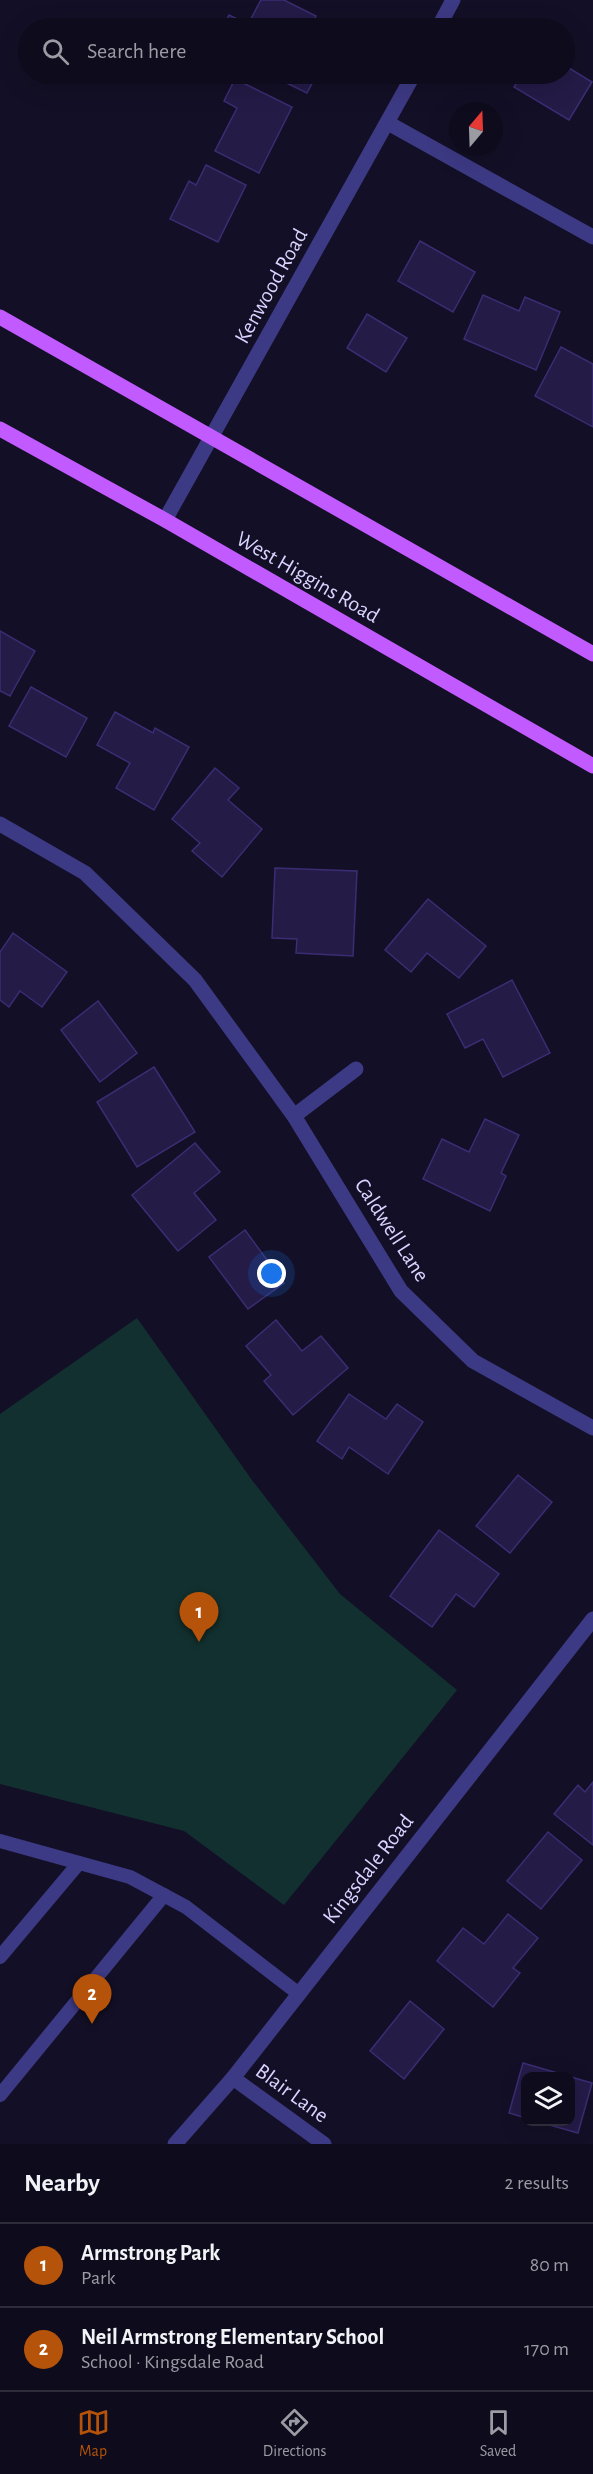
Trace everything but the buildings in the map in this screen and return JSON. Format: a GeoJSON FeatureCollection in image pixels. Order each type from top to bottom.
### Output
{"type":"FeatureCollection","features":[{"type":"Feature","properties":{"kind":"main road"},"geometry":{"type":"LineString","coordinates":[[0,317],[593,654]]}},
{"type":"Feature","properties":{"kind":"main road","name":"West Higgins Road"},"geometry":{"type":"LineString","coordinates":[[0,429],[165,520],[593,766]]}},
{"type":"Feature","properties":{"kind":"street"},"geometry":{"type":"LineString","coordinates":[[443,18],[453,0]]}},
{"type":"Feature","properties":{"kind":"street","name":"Kenwood Road"},"geometry":{"type":"LineString","coordinates":[[165,520],[409,84]]}},
{"type":"Feature","properties":{"kind":"street"},"geometry":{"type":"LineString","coordinates":[[388,123],[593,237]]}},
{"type":"Feature","properties":{"kind":"street","name":"Caldwell Lane"},"geometry":{"type":"LineString","coordinates":[[0,824],[86,873],[195,980],[294,1116],[401,1291],[473,1361],[593,1428]]}},
{"type":"Feature","properties":{"kind":"street"},"geometry":{"type":"LineString","coordinates":[[294,1116],[356,1069]]}},
{"type":"Feature","properties":{"kind":"street","name":"Kingsdale Road"},"geometry":{"type":"LineString","coordinates":[[175,2144],[233,2078],[593,1619]]}},
{"type":"Feature","properties":{"kind":"street","name":"Blair Lane"},"geometry":{"type":"LineString","coordinates":[[233,2078],[324,2144]]}},
{"type":"Feature","properties":{"kind":"lane"},"geometry":{"type":"LineString","coordinates":[[0,1841],[130,1877],[186,1907],[299,1994]]}},
{"type":"Feature","properties":{"kind":"lane"},"geometry":{"type":"LineString","coordinates":[[0,1957],[79,1863]]}},
{"type":"Feature","properties":{"kind":"lane"},"geometry":{"type":"LineString","coordinates":[[0,2095],[164,1895]]}},
{"type":"Feature","properties":{"kind":"green space"},"geometry":{"type":"Polygon","coordinates":[[[137,1318],[252,1480],[340,1594],[457,1690],[284,1905],[184,1831],[0,1784],[0,1414],[137,1318]]]}},
{"type":"Feature","properties":{"kind":"place","name":"Armstrong Park"},"geometry":{"type":"Point","coordinates":[199,1642]}},
{"type":"Feature","properties":{"kind":"place","name":"Neil Armstrong Elementary School"},"geometry":{"type":"Point","coordinates":[92,2024]}}]}
